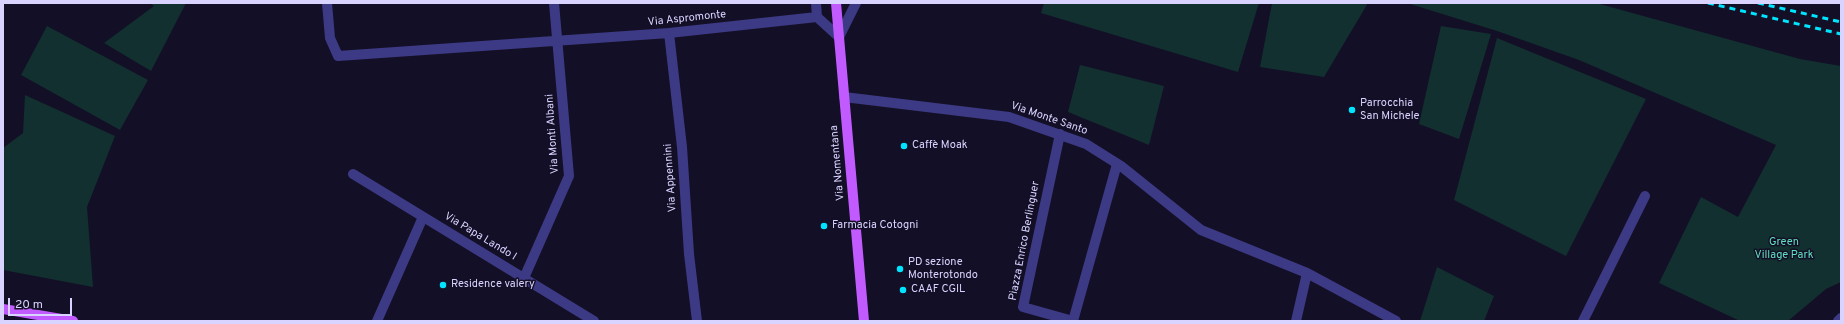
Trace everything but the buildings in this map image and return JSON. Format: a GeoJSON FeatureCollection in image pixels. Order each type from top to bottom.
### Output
{"type":"FeatureCollection","features":[{"type":"Feature","properties":{"kind":"main road","name":"Via Nomentana"},"geometry":{"type":"LineString","coordinates":[[836,3],[864,321]]}},
{"type":"Feature","properties":{"kind":"main road"},"geometry":{"type":"LineString","coordinates":[[3,309],[73,321]]}},
{"type":"Feature","properties":{"kind":"street","name":"Via Aspromonte"},"geometry":{"type":"LineString","coordinates":[[327,3],[330,38],[338,56],[669,34],[817,17]]}},
{"type":"Feature","properties":{"kind":"street","name":"Via Monti Albani"},"geometry":{"type":"LineString","coordinates":[[524,278],[569,176],[554,3]]}},
{"type":"Feature","properties":{"kind":"street"},"geometry":{"type":"LineString","coordinates":[[816,3],[817,17],[838,37],[856,3]]}},
{"type":"Feature","properties":{"kind":"street","name":"Via Appennini"},"geometry":{"type":"LineString","coordinates":[[669,34],[682,147],[689,254],[696,321]]}},
{"type":"Feature","properties":{"kind":"street","name":"Via Monte Santo"},"geometry":{"type":"LineString","coordinates":[[844,97],[1008,117],[1086,144],[1118,164],[1201,230],[1307,273],[1396,321]]}},
{"type":"Feature","properties":{"kind":"street","name":"Piazza Enrico Berlinguer"},"geometry":{"type":"LineString","coordinates":[[1060,134],[1023,307],[1073,321],[1118,164]]}},
{"type":"Feature","properties":{"kind":"street","name":"Via Papa Lando I"},"geometry":{"type":"LineString","coordinates":[[353,174],[594,321]]}},
{"type":"Feature","properties":{"kind":"street"},"geometry":{"type":"LineString","coordinates":[[1583,321],[1645,196]]}},
{"type":"Feature","properties":{"kind":"street"},"geometry":{"type":"LineString","coordinates":[[377,321],[423,217]]}},
{"type":"Feature","properties":{"kind":"street"},"geometry":{"type":"LineString","coordinates":[[1296,321],[1307,273]]}},
{"type":"Feature","properties":{"kind":"street"},"geometry":{"type":"LineString","coordinates":[[1838,321],[1841,318]]}},
{"type":"Feature","properties":{"kind":"green space"},"geometry":{"type":"Polygon","coordinates":[[[149,3],[186,3],[151,71],[104,43],[154,6],[149,3]]]}},
{"type":"Feature","properties":{"kind":"green space"},"geometry":{"type":"Polygon","coordinates":[[[1044,3],[1259,3],[1238,72],[1041,13],[1044,3]]]}},
{"type":"Feature","properties":{"kind":"green space"},"geometry":{"type":"Polygon","coordinates":[[[1272,3],[1368,3],[1324,77],[1260,67],[1272,3]]]}},
{"type":"Feature","properties":{"kind":"green space","name":"Green Village Park"},"geometry":{"type":"Polygon","coordinates":[[[1407,3],[1596,3],[1800,59],[1841,66],[1841,282],[1826,289],[1788,321],[1740,321],[1659,283],[1701,197],[1738,217],[1776,145],[1579,60],[1497,31],[1407,3]]]}},
{"type":"Feature","properties":{"kind":"green space"},"geometry":{"type":"Polygon","coordinates":[[[47,26],[148,80],[120,130],[21,75],[47,26]]]}},
{"type":"Feature","properties":{"kind":"green space"},"geometry":{"type":"Polygon","coordinates":[[[1441,26],[1491,34],[1459,139],[1419,124],[1441,26]]]}},
{"type":"Feature","properties":{"kind":"green space"},"geometry":{"type":"Polygon","coordinates":[[[1497,38],[1646,99],[1566,256],[1454,200],[1497,38]]]}},
{"type":"Feature","properties":{"kind":"green space"},"geometry":{"type":"Polygon","coordinates":[[[1080,65],[1164,86],[1149,145],[1068,112],[1080,65]]]}},
{"type":"Feature","properties":{"kind":"green space"},"geometry":{"type":"Polygon","coordinates":[[[25,95],[115,136],[87,207],[93,287],[3,270],[3,148],[23,133],[25,95]]]}},
{"type":"Feature","properties":{"kind":"green space"},"geometry":{"type":"Polygon","coordinates":[[[1437,267],[1494,296],[1484,321],[1420,321],[1437,267]]]}},
{"type":"Feature","properties":{"kind":"railway"},"geometry":{"type":"LineString","coordinates":[[1708,3],[1841,34]]}},
{"type":"Feature","properties":{"kind":"railway"},"geometry":{"type":"LineString","coordinates":[[1758,3],[1841,22]]}},
{"type":"Feature","properties":{"kind":"place","name":"Parrocchia San Michele"},"geometry":{"type":"Point","coordinates":[1352,110]}},
{"type":"Feature","properties":{"kind":"place","name":"Caffè Moak"},"geometry":{"type":"Point","coordinates":[904,146]}},
{"type":"Feature","properties":{"kind":"place","name":"Farmacia Cotogni"},"geometry":{"type":"Point","coordinates":[824,226]}},
{"type":"Feature","properties":{"kind":"place","name":"PD sezione Monterotondo"},"geometry":{"type":"Point","coordinates":[900,269]}},
{"type":"Feature","properties":{"kind":"place","name":"Residence valery"},"geometry":{"type":"Point","coordinates":[443,285]}},
{"type":"Feature","properties":{"kind":"place","name":"CAAF CGIL"},"geometry":{"type":"Point","coordinates":[903,290]}}]}
